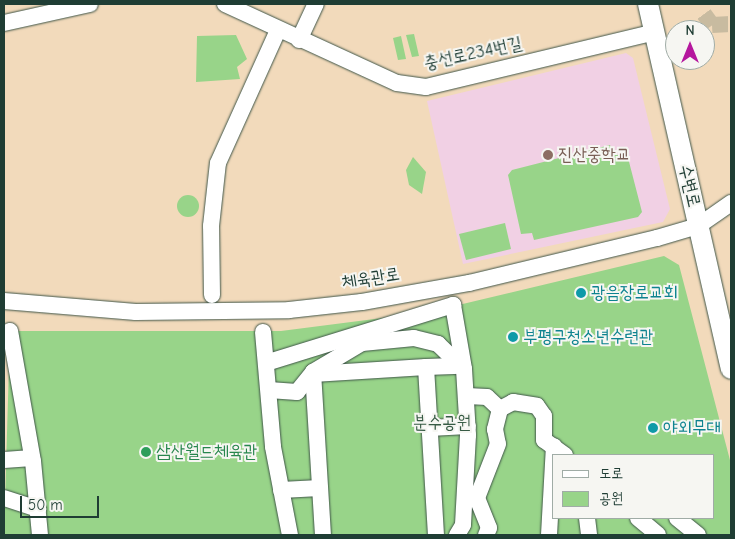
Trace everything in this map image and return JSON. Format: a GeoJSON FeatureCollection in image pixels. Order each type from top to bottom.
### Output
{"type":"FeatureCollection","features":[{"type":"Feature","properties":{"kind":"main road","name":"수변로"},"geometry":{"type":"LineString","coordinates":[[648,4],[731,368]]}},
{"type":"Feature","properties":{"kind":"street"},"geometry":{"type":"LineString","coordinates":[[4,23],[90,4]]}},
{"type":"Feature","properties":{"kind":"street","name":"충선로234번길"},"geometry":{"type":"LineString","coordinates":[[225,4],[299,40],[397,83],[426,87],[655,32]]}},
{"type":"Feature","properties":{"kind":"street"},"geometry":{"type":"LineString","coordinates":[[299,40],[316,4]]}},
{"type":"Feature","properties":{"kind":"street"},"geometry":{"type":"LineString","coordinates":[[212,294],[211,226],[218,164],[278,30]]}},
{"type":"Feature","properties":{"kind":"street","name":"체육관로"},"geometry":{"type":"LineString","coordinates":[[4,301],[136,312],[289,310],[469,284],[698,226],[731,204]]}},
{"type":"Feature","properties":{"kind":"street"},"geometry":{"type":"LineString","coordinates":[[269,362],[453,305],[466,396],[468,426],[463,509],[458,535],[436,535],[426,368]]}},
{"type":"Feature","properties":{"kind":"street"},"geometry":{"type":"LineString","coordinates":[[420,340],[421,315]]}},
{"type":"Feature","properties":{"kind":"street"},"geometry":{"type":"LineString","coordinates":[[10,331],[13,372],[32,458],[40,535]]}},
{"type":"Feature","properties":{"kind":"street"},"geometry":{"type":"LineString","coordinates":[[263,332],[269,362],[269,390],[281,490],[290,535]]}},
{"type":"Feature","properties":{"kind":"street"},"geometry":{"type":"LineString","coordinates":[[269,390],[297,392],[313,373],[362,343],[420,340],[438,344],[462,367]]}},
{"type":"Feature","properties":{"kind":"street"},"geometry":{"type":"LineString","coordinates":[[313,373],[462,367]]}},
{"type":"Feature","properties":{"kind":"street"},"geometry":{"type":"LineString","coordinates":[[313,373],[323,535]]}},
{"type":"Feature","properties":{"kind":"street"},"geometry":{"type":"LineString","coordinates":[[466,396],[487,397],[500,409]]}},
{"type":"Feature","properties":{"kind":"street"},"geometry":{"type":"LineString","coordinates":[[486,535],[489,528],[477,498],[498,444],[495,429],[500,409],[513,402],[537,406],[544,416],[544,440],[559,451]]}},
{"type":"Feature","properties":{"kind":"street"},"geometry":{"type":"LineString","coordinates":[[430,428],[468,426]]}},
{"type":"Feature","properties":{"kind":"street"},"geometry":{"type":"LineString","coordinates":[[4,460],[32,458]]}},
{"type":"Feature","properties":{"kind":"street"},"geometry":{"type":"LineString","coordinates":[[281,490],[320,488]]}},
{"type":"Feature","properties":{"kind":"street"},"geometry":{"type":"LineString","coordinates":[[4,498],[38,509]]}},
{"type":"Feature","properties":{"kind":"street"},"geometry":{"type":"LineString","coordinates":[[549,535],[552,499]]}},
{"type":"Feature","properties":{"kind":"street"},"geometry":{"type":"LineString","coordinates":[[434,511],[463,509]]}},
{"type":"Feature","properties":{"kind":"street"},"geometry":{"type":"LineString","coordinates":[[587,519],[589,535]]}},
{"type":"Feature","properties":{"kind":"street"},"geometry":{"type":"LineString","coordinates":[[639,519],[658,535]]}},
{"type":"Feature","properties":{"kind":"street"},"geometry":{"type":"LineString","coordinates":[[678,519],[698,535]]}},
{"type":"Feature","properties":{"kind":"shaded area","name":"진산중학교"},"geometry":{"type":"Polygon","coordinates":[[[626,53],[633,58],[670,209],[663,222],[463,264],[427,101],[626,53]]]}},
{"type":"Feature","properties":{"kind":"green space"},"geometry":{"type":"Polygon","coordinates":[[[414,34],[419,56],[412,57],[406,35],[414,34]]]}},
{"type":"Feature","properties":{"kind":"green space"},"geometry":{"type":"Polygon","coordinates":[[[236,35],[247,59],[237,67],[240,79],[196,82],[197,36],[236,35]]]}},
{"type":"Feature","properties":{"kind":"green space"},"geometry":{"type":"Polygon","coordinates":[[[401,36],[406,59],[398,60],[393,38],[401,36]]]}},
{"type":"Feature","properties":{"kind":"green space"},"geometry":{"type":"Polygon","coordinates":[[[610,145],[614,155],[627,154],[642,212],[638,217],[534,240],[532,233],[521,234],[508,175],[512,170],[610,145]]]}},
{"type":"Feature","properties":{"kind":"green space"},"geometry":{"type":"Polygon","coordinates":[[[413,157],[426,172],[422,194],[409,185],[406,170],[413,157]]]}},
{"type":"Feature","properties":{"kind":"green space"},"geometry":{"type":"Polygon","coordinates":[[[188,195],[196,198],[199,206],[196,214],[188,217],[180,214],[177,206],[180,198],[188,195]]]}},
{"type":"Feature","properties":{"kind":"green space"},"geometry":{"type":"Polygon","coordinates":[[[505,223],[511,249],[466,260],[459,234],[505,223]]]}},
{"type":"Feature","properties":{"kind":"green space","name":"분수공원"},"geometry":{"type":"Polygon","coordinates":[[[664,256],[679,265],[731,464],[731,535],[4,535],[10,331],[281,331],[429,312],[664,256]]]}},
{"type":"Feature","properties":{"kind":"tunnel"},"geometry":{"type":"LineString","coordinates":[[704,14],[712,25],[731,24]]}},
{"type":"Feature","properties":{"kind":"place","name":"진산중학교"},"geometry":{"type":"Point","coordinates":[548,155]}},
{"type":"Feature","properties":{"kind":"place","name":"광음장로교회"},"geometry":{"type":"Point","coordinates":[581,293]}},
{"type":"Feature","properties":{"kind":"place","name":"부평구청소년수련관"},"geometry":{"type":"Point","coordinates":[513,337]}},
{"type":"Feature","properties":{"kind":"place","name":"야외무대"},"geometry":{"type":"Point","coordinates":[653,428]}},
{"type":"Feature","properties":{"kind":"place","name":"삼산월드체육관"},"geometry":{"type":"Point","coordinates":[146,452]}}]}
